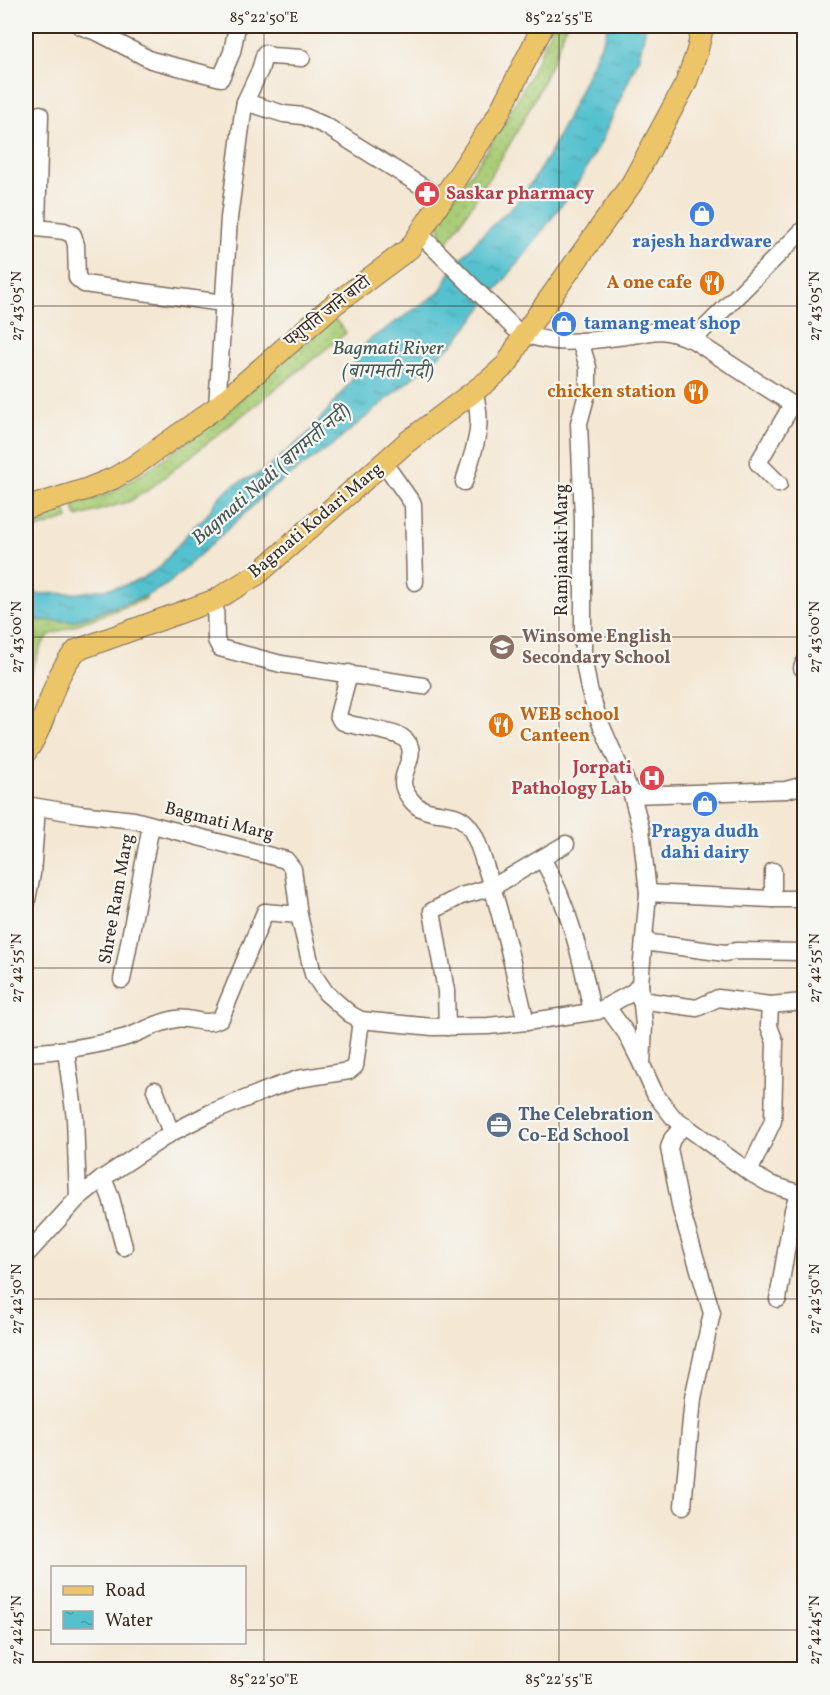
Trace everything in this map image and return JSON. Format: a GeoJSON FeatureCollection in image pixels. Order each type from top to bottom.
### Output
{"type":"FeatureCollection","features":[{"type":"Feature","properties":{"kind":"main road","name":"पशुपति जाने बाटो"},"geometry":{"type":"LineString","coordinates":[[26,508],[114,478],[166,444],[217,406],[331,307],[410,248],[498,115],[543,26]]}},
{"type":"Feature","properties":{"kind":"main road","name":"Bagmati Kodari Marg"},"geometry":{"type":"LineString","coordinates":[[26,752],[43,723],[63,668],[77,650],[214,600],[258,574],[407,442],[507,364],[524,334],[632,183],[686,83],[703,26]]}},
{"type":"Feature","properties":{"kind":"street"},"geometry":{"type":"LineString","coordinates":[[80,26],[99,33],[151,60],[221,78],[232,51],[237,26]]}},
{"type":"Feature","properties":{"kind":"street"},"geometry":{"type":"LineString","coordinates":[[217,406],[229,218],[245,102],[266,53],[271,56],[302,58]]}},
{"type":"Feature","properties":{"kind":"street"},"geometry":{"type":"LineString","coordinates":[[245,102],[319,123],[442,199]]}},
{"type":"Feature","properties":{"kind":"street"},"geometry":{"type":"LineString","coordinates":[[40,114],[31,228],[64,231],[73,235],[76,245],[77,278],[84,284],[223,303]]}},
{"type":"Feature","properties":{"kind":"street"},"geometry":{"type":"LineString","coordinates":[[693,340],[804,230]]}},
{"type":"Feature","properties":{"kind":"street"},"geometry":{"type":"LineString","coordinates":[[420,234],[506,320],[524,334],[541,340],[580,341],[661,331],[675,333],[693,340],[798,409],[758,463],[779,484]]}},
{"type":"Feature","properties":{"kind":"street","name":"Ramjanaki Marg"},"geometry":{"type":"LineString","coordinates":[[580,341],[588,367],[588,390],[579,423],[583,519],[583,657],[589,689],[599,720],[632,795],[641,829],[648,893],[640,992],[644,1025],[642,1065]]}},
{"type":"Feature","properties":{"kind":"street"},"geometry":{"type":"LineString","coordinates":[[464,482],[480,425],[479,408],[474,392]]}},
{"type":"Feature","properties":{"kind":"street"},"geometry":{"type":"LineString","coordinates":[[384,463],[413,504],[415,582]]}},
{"type":"Feature","properties":{"kind":"street"},"geometry":{"type":"LineString","coordinates":[[214,600],[216,640],[220,648],[280,664],[423,686]]}},
{"type":"Feature","properties":{"kind":"street"},"geometry":{"type":"LineString","coordinates":[[804,663],[802,668],[804,668]]}},
{"type":"Feature","properties":{"kind":"street"},"geometry":{"type":"LineString","coordinates":[[349,673],[338,715],[341,721],[401,737],[409,744],[412,756],[403,785],[411,800],[422,811],[446,813],[467,823],[500,907],[526,1022]]}},
{"type":"Feature","properties":{"kind":"street"},"geometry":{"type":"LineString","coordinates":[[632,795],[786,790],[804,785]]}},
{"type":"Feature","properties":{"kind":"street"},"geometry":{"type":"LineString","coordinates":[[26,905],[32,874],[31,807]]}},
{"type":"Feature","properties":{"kind":"street","name":"Bagmati Marg"},"geometry":{"type":"LineString","coordinates":[[31,807],[134,820],[286,860],[293,869],[299,915],[313,974],[326,993],[350,1014],[361,1020]]}},
{"type":"Feature","properties":{"kind":"street","name":"Shree Ram Marg"},"geometry":{"type":"LineString","coordinates":[[122,980],[151,825]]}},
{"type":"Feature","properties":{"kind":"street"},"geometry":{"type":"LineString","coordinates":[[447,1027],[446,991],[432,911],[461,896],[493,887],[566,844]]}},
{"type":"Feature","properties":{"kind":"street"},"geometry":{"type":"LineString","coordinates":[[542,858],[556,882],[584,971],[600,1009],[626,1033],[663,1105],[684,1125],[749,1172],[770,1184],[803,1193],[793,1210],[778,1299]]}},
{"type":"Feature","properties":{"kind":"street"},"geometry":{"type":"LineString","coordinates":[[773,871],[773,899]]}},
{"type":"Feature","properties":{"kind":"street"},"geometry":{"type":"LineString","coordinates":[[648,893],[804,899]]}},
{"type":"Feature","properties":{"kind":"street"},"geometry":{"type":"LineString","coordinates":[[26,1053],[66,1051],[125,1037],[178,1018],[207,1023],[215,1022],[221,1018],[265,912],[299,915]]}},
{"type":"Feature","properties":{"kind":"street"},"geometry":{"type":"LineString","coordinates":[[644,942],[725,953],[736,951],[804,952]]}},
{"type":"Feature","properties":{"kind":"street"},"geometry":{"type":"LineString","coordinates":[[26,1255],[78,1198],[103,1178],[171,1133],[210,1113],[272,1088],[298,1079],[349,1071],[355,1066],[361,1020],[423,1026],[488,1026],[600,1009],[633,992],[697,1008],[718,998],[770,1005],[804,1002]]}},
{"type":"Feature","properties":{"kind":"street"},"geometry":{"type":"LineString","coordinates":[[749,1172],[773,1121],[775,1042],[769,1026],[770,1005]]}},
{"type":"Feature","properties":{"kind":"street"},"geometry":{"type":"LineString","coordinates":[[66,1051],[75,1118],[78,1198]]}},
{"type":"Feature","properties":{"kind":"street"},"geometry":{"type":"LineString","coordinates":[[155,1090],[171,1133]]}},
{"type":"Feature","properties":{"kind":"street"},"geometry":{"type":"LineString","coordinates":[[683,1506],[693,1398],[712,1313],[681,1210],[669,1148],[672,1140],[684,1125]]}},
{"type":"Feature","properties":{"kind":"street"},"geometry":{"type":"LineString","coordinates":[[103,1178],[111,1198],[124,1247]]}},
{"type":"Feature","properties":{"kind":"green space"},"geometry":{"type":"Polygon","coordinates":[[[552,26],[566,26],[542,84],[496,167],[445,246],[436,218],[471,173],[502,127],[529,78],[552,26]]]}},
{"type":"Feature","properties":{"kind":"green space"},"geometry":{"type":"Polygon","coordinates":[[[334,318],[346,333],[148,490],[130,501],[77,517],[73,505],[114,491],[156,464],[213,422],[334,318]]]}},
{"type":"Feature","properties":{"kind":"green space"},"geometry":{"type":"Polygon","coordinates":[[[64,507],[68,518],[26,533],[26,520],[64,507]]]}},
{"type":"Feature","properties":{"kind":"green space"},"geometry":{"type":"Polygon","coordinates":[[[146,596],[146,599],[49,635],[41,646],[26,687],[26,620],[73,621],[146,596]]]}},
{"type":"Feature","properties":{"kind":"water","name":"Bagmati River (बागमती नदी)"},"geometry":{"type":"Polygon","coordinates":[[[607,26],[646,26],[639,57],[601,142],[581,178],[529,249],[456,341],[334,444],[272,488],[168,584],[146,596],[73,621],[26,620],[26,594],[79,593],[123,586],[159,568],[195,525],[203,520],[221,495],[234,485],[264,471],[311,431],[352,380],[356,355],[369,340],[440,292],[450,273],[477,240],[515,204],[532,182],[568,116],[605,36],[607,26]]]}},
{"type":"Feature","properties":{"kind":"place","name":"Saskar pharmacy"},"geometry":{"type":"Point","coordinates":[427,194]}},
{"type":"Feature","properties":{"kind":"place","name":"rajesh hardware"},"geometry":{"type":"Point","coordinates":[702,214]}},
{"type":"Feature","properties":{"kind":"place","name":"A one cafe"},"geometry":{"type":"Point","coordinates":[712,283]}},
{"type":"Feature","properties":{"kind":"place","name":"tamang meat shop"},"geometry":{"type":"Point","coordinates":[564,324]}},
{"type":"Feature","properties":{"kind":"place","name":"chicken station"},"geometry":{"type":"Point","coordinates":[696,392]}},
{"type":"Feature","properties":{"kind":"place","name":"Winsome English Secondary School"},"geometry":{"type":"Point","coordinates":[502,647]}},
{"type":"Feature","properties":{"kind":"place","name":"WEB school Canteen"},"geometry":{"type":"Point","coordinates":[501,725]}},
{"type":"Feature","properties":{"kind":"place","name":"Jorpati Pathology Lab"},"geometry":{"type":"Point","coordinates":[652,778]}},
{"type":"Feature","properties":{"kind":"place","name":"Pragya dudh dahi dairy"},"geometry":{"type":"Point","coordinates":[705,804]}},
{"type":"Feature","properties":{"kind":"place","name":"The Celebration Co-Ed School"},"geometry":{"type":"Point","coordinates":[499,1125]}},
{"type":"Feature","properties":{"kind":"water label","name":"Bagmati Nadi (बागमती नदी)"},"geometry":{"type":"Point","coordinates":[272,475]}}]}
